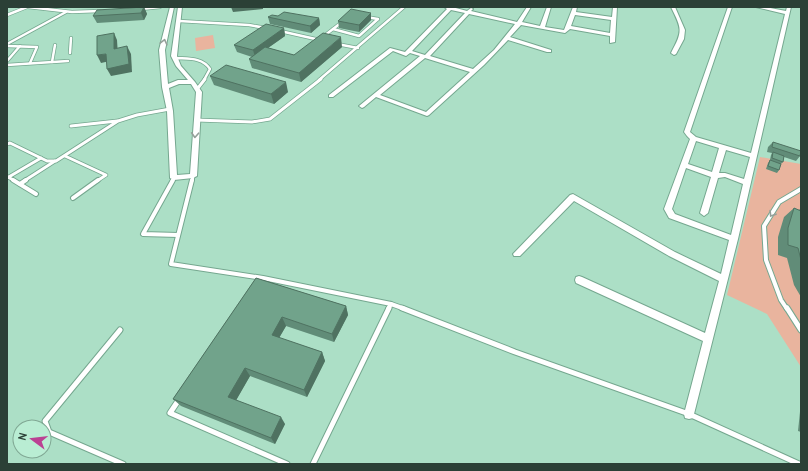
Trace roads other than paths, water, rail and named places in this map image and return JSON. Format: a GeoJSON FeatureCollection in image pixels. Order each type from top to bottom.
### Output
{"type":"FeatureCollection","features":[{"type":"Feature","properties":{"kind":"street"},"geometry":{"type":"LineString","coordinates":[[172,7],[162,45],[162,58],[165,87],[170,109],[174,178],[193,176],[199,92],[198,88],[179,68],[174,57],[180,7]]}},
{"type":"Feature","properties":{"kind":"street"},"geometry":{"type":"LineString","coordinates":[[331,96],[392,49],[406,54],[448,7],[565,32],[575,7]]}},
{"type":"Feature","properties":{"kind":"street"},"geometry":{"type":"LineString","coordinates":[[362,106],[425,56],[472,7]]}},
{"type":"Feature","properties":{"kind":"street"},"geometry":{"type":"LineString","coordinates":[[375,95],[427,114],[508,38],[520,23],[529,7]]}},
{"type":"Feature","properties":{"kind":"street"},"geometry":{"type":"LineString","coordinates":[[542,28],[549,7]]}},
{"type":"Feature","properties":{"kind":"street"},"geometry":{"type":"LineString","coordinates":[[612,42],[615,7]]}},
{"type":"Feature","properties":{"kind":"street"},"geometry":{"type":"LineString","coordinates":[[673,7],[684,30],[674,53]]}},
{"type":"Feature","properties":{"kind":"street"},"geometry":{"type":"LineString","coordinates":[[730,7],[687,132],[694,138],[753,156]]}},
{"type":"Feature","properties":{"kind":"street"},"geometry":{"type":"LineString","coordinates":[[689,414],[734,239],[789,10],[758,7]]}},
{"type":"Feature","properties":{"kind":"street"},"geometry":{"type":"LineString","coordinates":[[573,13],[614,19]]}},
{"type":"Feature","properties":{"kind":"street"},"geometry":{"type":"LineString","coordinates":[[568,27],[613,35]]}},
{"type":"Feature","properties":{"kind":"street"},"geometry":{"type":"LineString","coordinates":[[508,38],[549,50]]}},
{"type":"Feature","properties":{"kind":"street"},"geometry":{"type":"LineString","coordinates":[[408,51],[473,71]]}},
{"type":"Feature","properties":{"kind":"street"},"geometry":{"type":"LineString","coordinates":[[162,58],[174,57]]}},
{"type":"Feature","properties":{"kind":"street"},"geometry":{"type":"LineString","coordinates":[[165,87],[178,82],[192,82]]}},
{"type":"Feature","properties":{"kind":"street"},"geometry":{"type":"LineString","coordinates":[[694,138],[668,209],[669,213],[672,216],[734,239]]}},
{"type":"Feature","properties":{"kind":"street"},"geometry":{"type":"LineString","coordinates":[[704,213],[723,147]]}},
{"type":"Feature","properties":{"kind":"street"},"geometry":{"type":"LineString","coordinates":[[684,165],[715,176],[725,175],[747,183]]}},
{"type":"Feature","properties":{"kind":"street"},"geometry":{"type":"LineString","coordinates":[[517,254],[573,197],[672,254],[724,279]]}},
{"type":"Feature","properties":{"kind":"street"},"geometry":{"type":"LineString","coordinates":[[579,280],[709,339]]}},
{"type":"Feature","properties":{"kind":"lane"},"geometry":{"type":"LineString","coordinates":[[7,15],[28,7],[66,12],[104,11]]}},
{"type":"Feature","properties":{"kind":"lane"},"geometry":{"type":"LineString","coordinates":[[134,9],[160,7]]}},
{"type":"Feature","properties":{"kind":"lane"},"geometry":{"type":"LineString","coordinates":[[196,120],[252,122],[270,119],[291,104],[358,48],[404,7]]}},
{"type":"Feature","properties":{"kind":"lane"},"geometry":{"type":"LineString","coordinates":[[7,45],[66,12]]}},
{"type":"Feature","properties":{"kind":"lane"},"geometry":{"type":"LineString","coordinates":[[333,29],[360,36],[378,19],[365,17]]}},
{"type":"Feature","properties":{"kind":"lane"},"geometry":{"type":"LineString","coordinates":[[319,40],[347,18]]}},
{"type":"Feature","properties":{"kind":"lane"},"geometry":{"type":"LineString","coordinates":[[179,21],[249,25],[327,41]]}},
{"type":"Feature","properties":{"kind":"lane"},"geometry":{"type":"LineString","coordinates":[[70,53],[71,38]]}},
{"type":"Feature","properties":{"kind":"lane"},"geometry":{"type":"LineString","coordinates":[[334,43],[358,48]]}},
{"type":"Feature","properties":{"kind":"lane"},"geometry":{"type":"LineString","coordinates":[[52,62],[55,44]]}},
{"type":"Feature","properties":{"kind":"lane"},"geometry":{"type":"LineString","coordinates":[[7,45],[38,47],[30,63]]}},
{"type":"Feature","properties":{"kind":"lane"},"geometry":{"type":"LineString","coordinates":[[7,61],[20,46]]}},
{"type":"Feature","properties":{"kind":"lane"},"geometry":{"type":"LineString","coordinates":[[174,57],[202,61],[208,65],[210,69],[209,73],[198,88]]}},
{"type":"Feature","properties":{"kind":"lane"},"geometry":{"type":"LineString","coordinates":[[7,64],[68,61]]}},
{"type":"Feature","properties":{"kind":"lane"},"geometry":{"type":"LineString","coordinates":[[20,184],[65,156],[102,130],[119,121],[170,109]]}},
{"type":"Feature","properties":{"kind":"lane"},"geometry":{"type":"LineString","coordinates":[[71,126],[103,121],[119,121]]}},
{"type":"Feature","properties":{"kind":"lane"},"geometry":{"type":"LineString","coordinates":[[7,144],[10,143],[47,161],[56,161]]}},
{"type":"Feature","properties":{"kind":"lane"},"geometry":{"type":"LineString","coordinates":[[65,156],[106,175],[73,198]]}},
{"type":"Feature","properties":{"kind":"lane"},"geometry":{"type":"LineString","coordinates":[[8,178],[41,158]]}},
{"type":"Feature","properties":{"kind":"lane"},"geometry":{"type":"LineString","coordinates":[[193,176],[171,264],[263,278],[391,304],[515,352],[689,414],[799,464]]}},
{"type":"Feature","properties":{"kind":"lane"},"geometry":{"type":"LineString","coordinates":[[8,178],[36,194]]}},
{"type":"Feature","properties":{"kind":"lane"},"geometry":{"type":"LineString","coordinates":[[174,178],[143,234],[178,235]]}},
{"type":"Feature","properties":{"kind":"lane"},"geometry":{"type":"LineString","coordinates":[[801,189],[779,202],[764,226],[766,260],[781,300],[801,330]]}},
{"type":"Feature","properties":{"kind":"lane"},"geometry":{"type":"LineString","coordinates":[[313,464],[391,304]]}},
{"type":"Feature","properties":{"kind":"lane"},"geometry":{"type":"LineString","coordinates":[[120,330],[45,421],[49,432],[114,462],[123,464]]}},
{"type":"Feature","properties":{"kind":"lane"},"geometry":{"type":"LineString","coordinates":[[183,394],[170,413],[287,464]]}}]}
